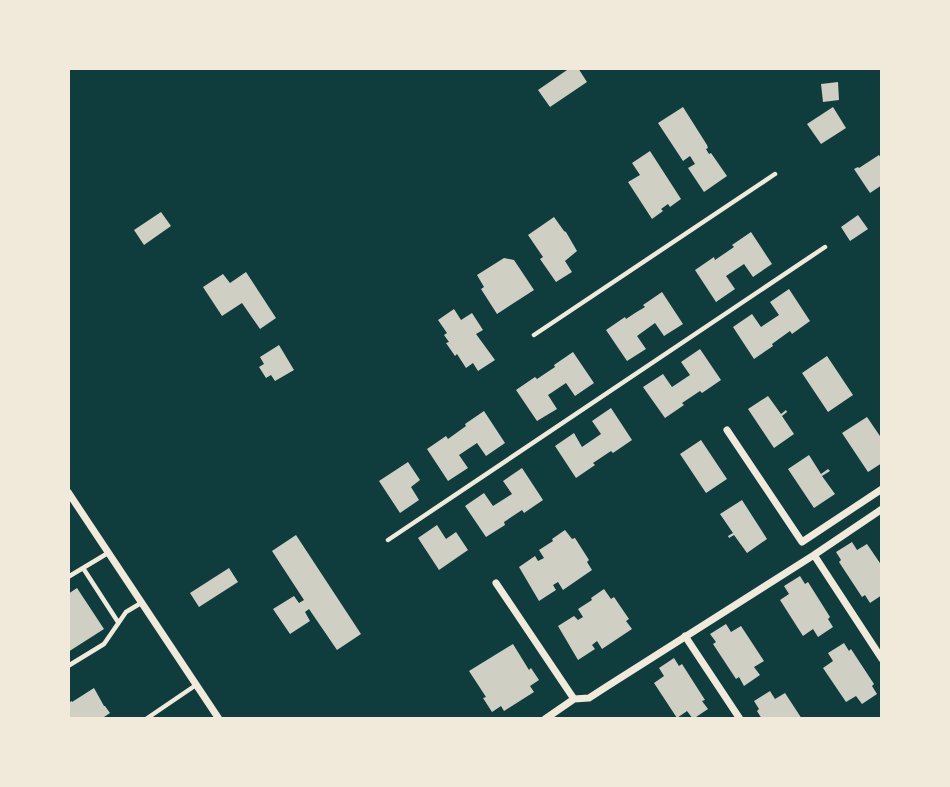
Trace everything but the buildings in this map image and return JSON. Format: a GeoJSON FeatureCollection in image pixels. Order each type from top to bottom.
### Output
{"type":"FeatureCollection","features":[{"type":"Feature","properties":{"kind":"street"},"geometry":{"type":"LineString","coordinates":[[727,430],[802,542],[882,489]]}},
{"type":"Feature","properties":{"kind":"street"},"geometry":{"type":"LineString","coordinates":[[68,492],[219,719]]}},
{"type":"Feature","properties":{"kind":"street"},"geometry":{"type":"LineString","coordinates":[[545,719],[574,699],[589,698],[882,509]]}},
{"type":"Feature","properties":{"kind":"street"},"geometry":{"type":"LineString","coordinates":[[814,555],[882,659]]}},
{"type":"Feature","properties":{"kind":"street"},"geometry":{"type":"LineString","coordinates":[[496,583],[574,699]]}},
{"type":"Feature","properties":{"kind":"street"},"geometry":{"type":"LineString","coordinates":[[685,635],[740,719]]}},
{"type":"Feature","properties":{"kind":"lane"},"geometry":{"type":"LineString","coordinates":[[534,335],[775,174]]}},
{"type":"Feature","properties":{"kind":"lane"},"geometry":{"type":"LineString","coordinates":[[388,540],[825,247]]}},
{"type":"Feature","properties":{"kind":"lane"},"geometry":{"type":"LineString","coordinates":[[68,577],[108,552]]}},
{"type":"Feature","properties":{"kind":"lane"},"geometry":{"type":"LineString","coordinates":[[83,568],[118,622]]}},
{"type":"Feature","properties":{"kind":"lane"},"geometry":{"type":"LineString","coordinates":[[68,666],[104,643],[126,612],[142,603]]}},
{"type":"Feature","properties":{"kind":"lane"},"geometry":{"type":"LineString","coordinates":[[146,719],[197,685]]}}]}
